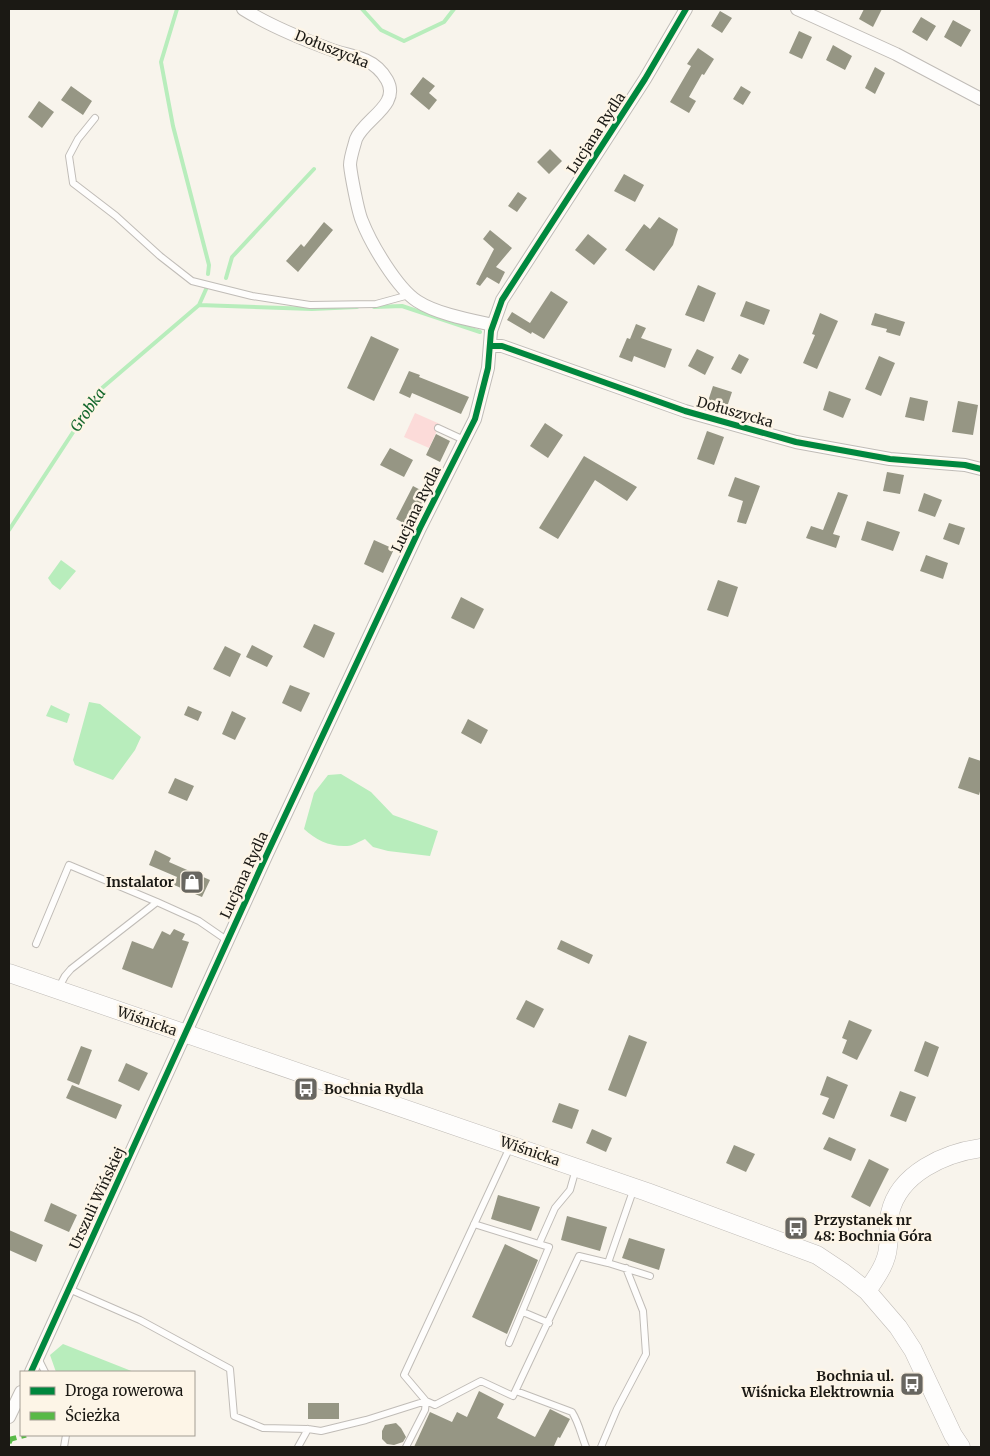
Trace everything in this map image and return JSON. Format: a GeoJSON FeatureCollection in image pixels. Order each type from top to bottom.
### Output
{"type":"FeatureCollection","features":[{"type":"Feature","properties":{"kind":"main road","name":"Wiśnicka"},"geometry":{"type":"LineString","coordinates":[[9,973],[634,1187],[817,1255],[867,1291],[898,1326],[913,1350],[953,1435],[961,1447]]}},
{"type":"Feature","properties":{"kind":"main road"},"geometry":{"type":"LineString","coordinates":[[867,1291],[883,1265],[888,1249],[890,1213],[897,1196],[906,1182],[930,1165],[949,1157],[981,1148]]}},
{"type":"Feature","properties":{"kind":"street","name":"Dołuszycka"},"geometry":{"type":"LineString","coordinates":[[242,9],[261,20],[333,50],[364,59],[380,70],[388,82],[390,94],[383,109],[370,120],[357,138],[350,164],[361,220],[382,260],[400,284],[417,301],[441,312],[493,325]]}},
{"type":"Feature","properties":{"kind":"street","name":"Lucjana Rydla"},"geometry":{"type":"LineString","coordinates":[[186,1034],[200,1000],[420,528],[475,419],[488,368],[491,331],[502,300],[640,87],[686,9]]}},
{"type":"Feature","properties":{"kind":"street"},"geometry":{"type":"LineString","coordinates":[[797,9],[896,54],[981,99]]}},
{"type":"Feature","properties":{"kind":"street","name":"Dołuszycka"},"geometry":{"type":"LineString","coordinates":[[490,346],[502,346],[685,411],[796,442],[890,459],[981,468]]}},
{"type":"Feature","properties":{"kind":"street","name":"Urszuli Wińskiej"},"geometry":{"type":"LineString","coordinates":[[32,1371],[186,1034]]}},
{"type":"Feature","properties":{"kind":"street"},"geometry":{"type":"LineString","coordinates":[[9,1417],[20,1394]]}},
{"type":"Feature","properties":{"kind":"lane"},"geometry":{"type":"LineString","coordinates":[[95,118],[78,139],[69,156],[73,183],[116,216],[160,256],[192,280],[252,296],[310,305],[376,304],[410,294]]}},
{"type":"Feature","properties":{"kind":"lane"},"geometry":{"type":"LineString","coordinates":[[438,428],[464,440]]}},
{"type":"Feature","properties":{"kind":"lane"},"geometry":{"type":"LineString","coordinates":[[36,944],[69,866],[199,921],[228,941]]}},
{"type":"Feature","properties":{"kind":"lane"},"geometry":{"type":"LineString","coordinates":[[57,990],[64,976],[71,969],[157,902]]}},
{"type":"Feature","properties":{"kind":"lane"},"geometry":{"type":"LineString","coordinates":[[511,1145],[404,1375],[426,1401],[435,1405],[480,1381],[513,1396],[579,1256],[608,1262],[650,1276]]}},
{"type":"Feature","properties":{"kind":"lane"},"geometry":{"type":"LineString","coordinates":[[539,1244],[555,1208],[570,1190],[577,1168]]}},
{"type":"Feature","properties":{"kind":"lane"},"geometry":{"type":"LineString","coordinates":[[608,1262],[634,1187]]}},
{"type":"Feature","properties":{"kind":"lane"},"geometry":{"type":"LineString","coordinates":[[474,1224],[550,1247],[509,1343]]}},
{"type":"Feature","properties":{"kind":"lane"},"geometry":{"type":"LineString","coordinates":[[601,1447],[617,1409],[646,1354],[643,1311],[626,1268]]}},
{"type":"Feature","properties":{"kind":"lane"},"geometry":{"type":"LineString","coordinates":[[69,1289],[140,1320],[230,1369],[234,1416],[263,1428],[308,1428],[321,1430],[366,1420],[426,1401]]}},
{"type":"Feature","properties":{"kind":"lane"},"geometry":{"type":"LineString","coordinates":[[523,1312],[548,1323]]}},
{"type":"Feature","properties":{"kind":"lane"},"geometry":{"type":"LineString","coordinates":[[38,1358],[44,1371]]}},
{"type":"Feature","properties":{"kind":"lane"},"geometry":{"type":"LineString","coordinates":[[516,1391],[572,1412],[577,1420],[580,1434],[586,1447]]}},
{"type":"Feature","properties":{"kind":"lane"},"geometry":{"type":"LineString","coordinates":[[406,1447],[425,1410],[426,1401]]}},
{"type":"Feature","properties":{"kind":"lane"},"geometry":{"type":"LineString","coordinates":[[298,1447],[308,1428]]}},
{"type":"Feature","properties":{"kind":"shaded area"},"geometry":{"type":"Polygon","coordinates":[[[415,413],[440,424],[429,448],[404,437],[415,413]]]}},
{"type":"Feature","properties":{"kind":"shaded area"},"geometry":{"type":"Polygon","coordinates":[[[61,560],[76,571],[60,590],[48,578],[61,560]]]}},
{"type":"Feature","properties":{"kind":"shaded area"},"geometry":{"type":"Polygon","coordinates":[[[89,702],[100,704],[141,737],[135,750],[113,780],[75,765],[73,760],[89,702]]]}},
{"type":"Feature","properties":{"kind":"shaded area"},"geometry":{"type":"Polygon","coordinates":[[[51,705],[70,714],[67,723],[46,716],[51,705]]]}},
{"type":"Feature","properties":{"kind":"shaded area"},"geometry":{"type":"Polygon","coordinates":[[[341,774],[371,792],[393,815],[438,831],[430,856],[388,851],[373,847],[365,839],[349,846],[329,844],[304,829],[314,793],[328,775],[341,774]]]}},
{"type":"Feature","properties":{"kind":"shaded area"},"geometry":{"type":"Polygon","coordinates":[[[63,1344],[131,1371],[56,1371],[50,1355],[63,1344]]]}},
{"type":"Feature","properties":{"kind":"building"},"geometry":{"type":"Polygon","coordinates":[[[864,9],[882,9],[873,27],[859,19],[864,9]]]}},
{"type":"Feature","properties":{"kind":"building"},"geometry":{"type":"Polygon","coordinates":[[[720,11],[732,18],[722,33],[711,26],[720,11]]]}},
{"type":"Feature","properties":{"kind":"building"},"geometry":{"type":"Polygon","coordinates":[[[921,17],[936,26],[927,41],[912,32],[921,17]]]}},
{"type":"Feature","properties":{"kind":"building"},"geometry":{"type":"Polygon","coordinates":[[[953,20],[971,30],[961,47],[944,37],[953,20]]]}},
{"type":"Feature","properties":{"kind":"building"},"geometry":{"type":"Polygon","coordinates":[[[799,31],[812,37],[802,59],[789,53],[799,31]]]}},
{"type":"Feature","properties":{"kind":"building"},"geometry":{"type":"Polygon","coordinates":[[[833,45],[852,56],[845,70],[826,60],[833,45]]]}},
{"type":"Feature","properties":{"kind":"building"},"geometry":{"type":"Polygon","coordinates":[[[698,48],[714,59],[704,75],[702,74],[689,97],[696,101],[689,113],[670,102],[691,66],[687,64],[698,48]]]}},
{"type":"Feature","properties":{"kind":"building"},"geometry":{"type":"Polygon","coordinates":[[[875,67],[885,73],[875,94],[865,88],[875,67]]]}},
{"type":"Feature","properties":{"kind":"building"},"geometry":{"type":"Polygon","coordinates":[[[423,77],[435,86],[429,93],[437,100],[429,110],[410,94],[423,77]]]}},
{"type":"Feature","properties":{"kind":"building"},"geometry":{"type":"Polygon","coordinates":[[[71,86],[92,101],[83,115],[61,100],[71,86]]]}},
{"type":"Feature","properties":{"kind":"building"},"geometry":{"type":"Polygon","coordinates":[[[741,86],[751,92],[743,105],[733,99],[741,86]]]}},
{"type":"Feature","properties":{"kind":"building"},"geometry":{"type":"Polygon","coordinates":[[[39,101],[54,112],[42,128],[28,117],[39,101]]]}},
{"type":"Feature","properties":{"kind":"building"},"geometry":{"type":"Polygon","coordinates":[[[550,149],[562,161],[549,174],[537,162],[550,149]]]}},
{"type":"Feature","properties":{"kind":"building"},"geometry":{"type":"Polygon","coordinates":[[[624,174],[644,185],[635,202],[614,191],[624,174]]]}},
{"type":"Feature","properties":{"kind":"building"},"geometry":{"type":"Polygon","coordinates":[[[518,192],[527,198],[517,212],[508,206],[518,192]]]}},
{"type":"Feature","properties":{"kind":"building"},"geometry":{"type":"Polygon","coordinates":[[[659,217],[678,229],[673,245],[654,271],[625,250],[644,224],[650,229],[659,217]]]}},
{"type":"Feature","properties":{"kind":"building"},"geometry":{"type":"Polygon","coordinates":[[[324,222],[333,230],[298,272],[286,261],[301,244],[304,247],[324,222]]]}},
{"type":"Feature","properties":{"kind":"building"},"geometry":{"type":"Polygon","coordinates":[[[490,230],[512,248],[496,267],[505,272],[499,284],[487,277],[480,286],[476,284],[494,249],[483,239],[490,230]]]}},
{"type":"Feature","properties":{"kind":"building"},"geometry":{"type":"Polygon","coordinates":[[[588,234],[607,249],[594,265],[575,250],[588,234]]]}},
{"type":"Feature","properties":{"kind":"building"},"geometry":{"type":"Polygon","coordinates":[[[698,285],[716,293],[704,322],[685,315],[698,285]]]}},
{"type":"Feature","properties":{"kind":"building"},"geometry":{"type":"Polygon","coordinates":[[[551,291],[568,302],[544,339],[507,320],[512,312],[530,323],[551,291]]]}},
{"type":"Feature","properties":{"kind":"building"},"geometry":{"type":"Polygon","coordinates":[[[746,301],[770,310],[764,325],[740,316],[746,301]]]}},
{"type":"Feature","properties":{"kind":"building"},"geometry":{"type":"Polygon","coordinates":[[[820,313],[838,321],[817,369],[803,363],[815,335],[812,334],[820,313]]]}},
{"type":"Feature","properties":{"kind":"building"},"geometry":{"type":"Polygon","coordinates":[[[875,313],[905,322],[900,336],[886,332],[887,329],[871,325],[875,313]]]}},
{"type":"Feature","properties":{"kind":"building"},"geometry":{"type":"Polygon","coordinates":[[[636,324],[646,328],[641,338],[672,349],[665,368],[634,356],[632,362],[619,357],[627,338],[630,339],[636,324]]]}},
{"type":"Feature","properties":{"kind":"building"},"geometry":{"type":"Polygon","coordinates":[[[371,336],[399,349],[374,401],[347,388],[371,336]]]}},
{"type":"Feature","properties":{"kind":"building"},"geometry":{"type":"Polygon","coordinates":[[[697,349],[714,357],[705,375],[688,366],[697,349]]]}},
{"type":"Feature","properties":{"kind":"building"},"geometry":{"type":"Polygon","coordinates":[[[739,354],[749,359],[741,374],[731,369],[739,354]]]}},
{"type":"Feature","properties":{"kind":"building"},"geometry":{"type":"Polygon","coordinates":[[[879,356],[895,363],[881,396],[865,389],[879,356]]]}},
{"type":"Feature","properties":{"kind":"building"},"geometry":{"type":"Polygon","coordinates":[[[409,371],[420,375],[419,377],[469,397],[461,414],[412,393],[410,398],[399,393],[409,371]]]}},
{"type":"Feature","properties":{"kind":"building"},"geometry":{"type":"Polygon","coordinates":[[[713,386],[732,392],[727,407],[708,401],[713,386]]]}},
{"type":"Feature","properties":{"kind":"building"},"geometry":{"type":"Polygon","coordinates":[[[829,391],[851,399],[843,418],[823,410],[829,391]]]}},
{"type":"Feature","properties":{"kind":"building"},"geometry":{"type":"Polygon","coordinates":[[[910,397],[928,401],[924,421],[905,417],[910,397]]]}},
{"type":"Feature","properties":{"kind":"building"},"geometry":{"type":"Polygon","coordinates":[[[958,401],[978,405],[973,435],[952,432],[958,401]]]}},
{"type":"Feature","properties":{"kind":"building"},"geometry":{"type":"Polygon","coordinates":[[[545,423],[563,435],[548,458],[530,446],[545,423]]]}},
{"type":"Feature","properties":{"kind":"building"},"geometry":{"type":"Polygon","coordinates":[[[707,431],[724,437],[714,465],[697,459],[707,431]]]}},
{"type":"Feature","properties":{"kind":"building"},"geometry":{"type":"Polygon","coordinates":[[[436,434],[450,441],[440,462],[426,455],[436,434]]]}},
{"type":"Feature","properties":{"kind":"building"},"geometry":{"type":"Polygon","coordinates":[[[390,448],[413,460],[404,477],[380,465],[390,448]]]}},
{"type":"Feature","properties":{"kind":"building"},"geometry":{"type":"Polygon","coordinates":[[[584,456],[637,487],[627,501],[595,480],[558,539],[539,528],[584,456]]]}},
{"type":"Feature","properties":{"kind":"building"},"geometry":{"type":"Polygon","coordinates":[[[887,472],[904,475],[900,494],[883,491],[887,472]]]}},
{"type":"Feature","properties":{"kind":"building"},"geometry":{"type":"Polygon","coordinates":[[[735,477],[760,486],[746,524],[737,522],[743,501],[728,496],[735,477]]]}},
{"type":"Feature","properties":{"kind":"building"},"geometry":{"type":"Polygon","coordinates":[[[413,486],[428,494],[411,527],[396,519],[413,486]]]}},
{"type":"Feature","properties":{"kind":"building"},"geometry":{"type":"Polygon","coordinates":[[[838,492],[848,495],[833,534],[840,536],[836,548],[806,538],[811,526],[823,530],[838,492]]]}},
{"type":"Feature","properties":{"kind":"building"},"geometry":{"type":"Polygon","coordinates":[[[924,493],[942,500],[935,517],[918,511],[924,493]]]}},
{"type":"Feature","properties":{"kind":"building"},"geometry":{"type":"Polygon","coordinates":[[[867,521],[900,532],[893,551],[861,540],[867,521]]]}},
{"type":"Feature","properties":{"kind":"building"},"geometry":{"type":"Polygon","coordinates":[[[949,523],[965,528],[959,545],[943,539],[949,523]]]}},
{"type":"Feature","properties":{"kind":"building"},"geometry":{"type":"Polygon","coordinates":[[[374,540],[394,549],[383,573],[364,564],[374,540]]]}},
{"type":"Feature","properties":{"kind":"building"},"geometry":{"type":"Polygon","coordinates":[[[926,555],[948,563],[943,579],[920,571],[926,555]]]}},
{"type":"Feature","properties":{"kind":"building"},"geometry":{"type":"Polygon","coordinates":[[[718,580],[738,587],[728,617],[707,610],[718,580]]]}},
{"type":"Feature","properties":{"kind":"building"},"geometry":{"type":"Polygon","coordinates":[[[461,597],[484,609],[474,629],[451,618],[461,597]]]}},
{"type":"Feature","properties":{"kind":"building"},"geometry":{"type":"Polygon","coordinates":[[[314,624],[335,633],[324,658],[303,647],[314,624]]]}},
{"type":"Feature","properties":{"kind":"building"},"geometry":{"type":"Polygon","coordinates":[[[252,645],[273,656],[267,667],[246,657],[252,645]]]}},
{"type":"Feature","properties":{"kind":"building"},"geometry":{"type":"Polygon","coordinates":[[[225,646],[241,654],[230,677],[213,669],[225,646]]]}},
{"type":"Feature","properties":{"kind":"building"},"geometry":{"type":"Polygon","coordinates":[[[290,685],[310,693],[301,712],[282,703],[290,685]]]}},
{"type":"Feature","properties":{"kind":"building"},"geometry":{"type":"Polygon","coordinates":[[[188,706],[202,712],[198,721],[184,715],[188,706]]]}},
{"type":"Feature","properties":{"kind":"building"},"geometry":{"type":"Polygon","coordinates":[[[232,711],[246,718],[235,740],[222,734],[232,711]]]}},
{"type":"Feature","properties":{"kind":"building"},"geometry":{"type":"Polygon","coordinates":[[[468,719],[488,730],[481,744],[461,733],[468,719]]]}},
{"type":"Feature","properties":{"kind":"building"},"geometry":{"type":"Polygon","coordinates":[[[969,757],[981,761],[981,788],[979,795],[958,788],[969,757]]]}},
{"type":"Feature","properties":{"kind":"building"},"geometry":{"type":"Polygon","coordinates":[[[175,778],[194,786],[187,801],[168,793],[175,778]]]}},
{"type":"Feature","properties":{"kind":"building"},"geometry":{"type":"Polygon","coordinates":[[[155,850],[171,858],[169,862],[210,880],[202,897],[174,885],[177,877],[149,865],[155,850]]]}},
{"type":"Feature","properties":{"kind":"building"},"geometry":{"type":"Polygon","coordinates":[[[174,929],[185,934],[182,940],[189,942],[172,988],[122,969],[132,941],[153,949],[162,931],[170,935],[174,929]]]}},
{"type":"Feature","properties":{"kind":"building"},"geometry":{"type":"Polygon","coordinates":[[[561,940],[593,955],[589,964],[557,949],[561,940]]]}},
{"type":"Feature","properties":{"kind":"building"},"geometry":{"type":"Polygon","coordinates":[[[526,1000],[544,1009],[534,1028],[516,1019],[526,1000]]]}},
{"type":"Feature","properties":{"kind":"building"},"geometry":{"type":"Polygon","coordinates":[[[849,1020],[872,1030],[857,1060],[842,1053],[847,1040],[842,1038],[849,1020]]]}},
{"type":"Feature","properties":{"kind":"building"},"geometry":{"type":"Polygon","coordinates":[[[629,1035],[647,1042],[626,1097],[608,1090],[629,1035]]]}},
{"type":"Feature","properties":{"kind":"building"},"geometry":{"type":"Polygon","coordinates":[[[925,1041],[939,1047],[928,1077],[914,1071],[925,1041]]]}},
{"type":"Feature","properties":{"kind":"building"},"geometry":{"type":"Polygon","coordinates":[[[81,1046],[92,1050],[79,1085],[67,1080],[81,1046]]]}},
{"type":"Feature","properties":{"kind":"building"},"geometry":{"type":"Polygon","coordinates":[[[126,1063],[148,1073],[139,1091],[118,1081],[126,1063]]]}},
{"type":"Feature","properties":{"kind":"building"},"geometry":{"type":"Polygon","coordinates":[[[827,1076],[848,1085],[834,1119],[822,1114],[829,1098],[820,1095],[827,1076]]]}},
{"type":"Feature","properties":{"kind":"building"},"geometry":{"type":"Polygon","coordinates":[[[72,1085],[122,1105],[116,1119],[66,1098],[72,1085]]]}},
{"type":"Feature","properties":{"kind":"building"},"geometry":{"type":"Polygon","coordinates":[[[900,1091],[916,1097],[906,1122],[890,1116],[900,1091]]]}},
{"type":"Feature","properties":{"kind":"building"},"geometry":{"type":"Polygon","coordinates":[[[559,1103],[579,1110],[572,1129],[552,1122],[559,1103]]]}},
{"type":"Feature","properties":{"kind":"building"},"geometry":{"type":"Polygon","coordinates":[[[592,1129],[612,1138],[606,1152],[586,1143],[592,1129]]]}},
{"type":"Feature","properties":{"kind":"building"},"geometry":{"type":"Polygon","coordinates":[[[829,1137],[856,1149],[851,1161],[823,1149],[829,1137]]]}},
{"type":"Feature","properties":{"kind":"building"},"geometry":{"type":"Polygon","coordinates":[[[734,1145],[755,1154],[746,1172],[726,1163],[734,1145]]]}},
{"type":"Feature","properties":{"kind":"building"},"geometry":{"type":"Polygon","coordinates":[[[869,1159],[889,1169],[870,1207],[851,1197],[869,1159]]]}},
{"type":"Feature","properties":{"kind":"building"},"geometry":{"type":"Polygon","coordinates":[[[498,1195],[540,1207],[531,1231],[491,1219],[498,1195]]]}},
{"type":"Feature","properties":{"kind":"building"},"geometry":{"type":"Polygon","coordinates":[[[51,1203],[77,1215],[69,1232],[44,1221],[51,1203]]]}},
{"type":"Feature","properties":{"kind":"building"},"geometry":{"type":"Polygon","coordinates":[[[567,1216],[607,1227],[600,1251],[561,1240],[567,1216]]]}},
{"type":"Feature","properties":{"kind":"building"},"geometry":{"type":"Polygon","coordinates":[[[9,1230],[43,1245],[36,1262],[9,1250],[9,1230]]]}},
{"type":"Feature","properties":{"kind":"building"},"geometry":{"type":"Polygon","coordinates":[[[629,1238],[665,1249],[659,1270],[622,1258],[629,1238]]]}},
{"type":"Feature","properties":{"kind":"building"},"geometry":{"type":"Polygon","coordinates":[[[505,1244],[538,1260],[507,1334],[472,1317],[505,1244]]]}},
{"type":"Feature","properties":{"kind":"building"},"geometry":{"type":"Polygon","coordinates":[[[479,1391],[504,1404],[497,1418],[535,1437],[550,1409],[570,1419],[560,1438],[558,1437],[554,1446],[557,1447],[414,1447],[430,1412],[452,1422],[457,1412],[467,1417],[479,1391]]]}},
{"type":"Feature","properties":{"kind":"building"},"geometry":{"type":"Polygon","coordinates":[[[308,1403],[339,1403],[339,1419],[308,1419],[308,1403]]]}},
{"type":"Feature","properties":{"kind":"building"},"geometry":{"type":"Polygon","coordinates":[[[396,1423],[406,1437],[403,1442],[394,1445],[387,1444],[382,1439],[382,1431],[385,1425],[396,1423]]]}},
{"type":"Feature","properties":{"kind":"waterway","name":"Grobka"},"geometry":{"type":"LineString","coordinates":[[177,9],[161,62],[173,126],[209,265],[208,274]]}},
{"type":"Feature","properties":{"kind":"waterway","name":"Grobka"},"geometry":{"type":"LineString","coordinates":[[362,9],[381,30],[404,41],[444,22],[454,9]]}},
{"type":"Feature","properties":{"kind":"waterway"},"geometry":{"type":"LineString","coordinates":[[226,278],[232,257],[314,169]]}},
{"type":"Feature","properties":{"kind":"waterway","name":"Grobka"},"geometry":{"type":"LineString","coordinates":[[9,530],[102,388],[199,305],[207,287]]}},
{"type":"Feature","properties":{"kind":"waterway"},"geometry":{"type":"LineString","coordinates":[[199,305],[312,309],[357,307]]}},
{"type":"Feature","properties":{"kind":"waterway"},"geometry":{"type":"LineString","coordinates":[[374,307],[402,306],[480,332]]}},
{"type":"Feature","properties":{"kind":"marked path"},"geometry":{"type":"LineString","coordinates":[[9,1443],[11,1439],[22,1436]]}},
{"type":"Feature","properties":{"kind":"cycle path"},"geometry":{"type":"LineString","coordinates":[[31,1371],[267,854],[420,528],[475,419],[488,368],[491,331],[502,300],[645,79],[686,9]]}},
{"type":"Feature","properties":{"kind":"cycle path"},"geometry":{"type":"LineString","coordinates":[[490,346],[502,346],[685,411],[796,442],[890,459],[965,465],[981,469]]}},
{"type":"Feature","properties":{"kind":"place","name":"Instalator"},"geometry":{"type":"Point","coordinates":[192,882]}},
{"type":"Feature","properties":{"kind":"place","name":"Bochnia Rydla"},"geometry":{"type":"Point","coordinates":[306,1089]}},
{"type":"Feature","properties":{"kind":"place","name":"Przystanek nr 48: Bochnia Góra"},"geometry":{"type":"Point","coordinates":[796,1228]}},
{"type":"Feature","properties":{"kind":"place","name":"Bochnia ul. Wiśnicka Elektrownia"},"geometry":{"type":"Point","coordinates":[912,1384]}}]}
